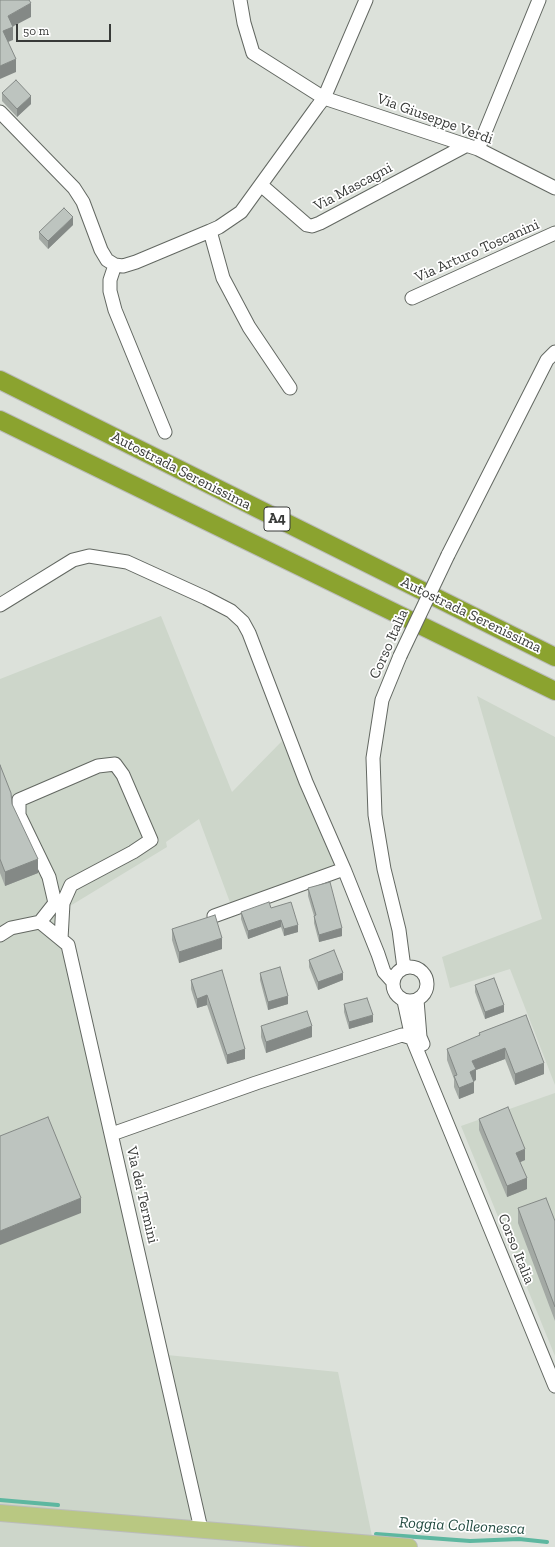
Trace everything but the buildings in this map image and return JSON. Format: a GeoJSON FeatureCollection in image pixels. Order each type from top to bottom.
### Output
{"type":"FeatureCollection","features":[{"type":"Feature","properties":{"kind":"highway","name":"Autostrada Serenissima"},"geometry":{"type":"LineString","coordinates":[[0,380],[555,657]]}},
{"type":"Feature","properties":{"kind":"highway","name":"Autostrada Serenissima"},"geometry":{"type":"LineString","coordinates":[[0,420],[555,691]]}},
{"type":"Feature","properties":{"kind":"main road"},"geometry":{"type":"LineString","coordinates":[[0,1513],[409,1547]]}},
{"type":"Feature","properties":{"kind":"street","name":"Via Giuseppe Verdi"},"geometry":{"type":"LineString","coordinates":[[240,0],[244,23],[253,53],[324,98],[472,147],[555,188]]}},
{"type":"Feature","properties":{"kind":"street"},"geometry":{"type":"LineString","coordinates":[[0,112],[74,188],[83,202],[101,250],[107,260],[115,265],[124,266],[219,227],[241,212],[324,98],[366,0]]}},
{"type":"Feature","properties":{"kind":"street"},"geometry":{"type":"LineString","coordinates":[[472,147],[539,0]]}},
{"type":"Feature","properties":{"kind":"street","name":"Via Mascagni"},"geometry":{"type":"LineString","coordinates":[[260,185],[307,225],[312,226],[472,147]]}},
{"type":"Feature","properties":{"kind":"street"},"geometry":{"type":"LineString","coordinates":[[210,230],[223,278],[249,327],[290,388]]}},
{"type":"Feature","properties":{"kind":"street","name":"Via Arturo Toscanini"},"geometry":{"type":"LineString","coordinates":[[412,298],[555,233]]}},
{"type":"Feature","properties":{"kind":"street"},"geometry":{"type":"LineString","coordinates":[[115,265],[110,280],[110,291],[115,310],[165,432]]}},
{"type":"Feature","properties":{"kind":"street","name":"Corso Italia"},"geometry":{"type":"LineString","coordinates":[[416,1037],[417,1000],[424,994],[427,984],[424,974],[409,968],[384,869],[375,815],[373,758],[382,700],[400,656],[448,555],[547,360],[555,352]]}},
{"type":"Feature","properties":{"kind":"street","name":"Corso Italia"},"geometry":{"type":"LineString","coordinates":[[0,605],[73,560],[89,556],[127,562],[206,598],[231,611],[243,622],[249,633],[306,782],[344,869],[384,972],[392,982],[395,993],[404,1001],[447,1124],[555,1386]]}},
{"type":"Feature","properties":{"kind":"street"},"geometry":{"type":"LineString","coordinates":[[0,935],[11,928],[40,922],[55,903],[49,877],[19,815],[20,800],[98,766],[114,764],[123,775],[150,840],[133,852],[71,885],[63,903],[61,939]]}},
{"type":"Feature","properties":{"kind":"street"},"geometry":{"type":"LineString","coordinates":[[214,916],[344,869]]}},
{"type":"Feature","properties":{"kind":"street","name":"Via dei Termini"},"geometry":{"type":"LineString","coordinates":[[40,922],[68,946],[201,1529]]}},
{"type":"Feature","properties":{"kind":"street"},"geometry":{"type":"LineString","coordinates":[[392,982],[396,973],[409,968]]}},
{"type":"Feature","properties":{"kind":"street"},"geometry":{"type":"LineString","coordinates":[[404,1001],[412,1002],[417,1000]]}},
{"type":"Feature","properties":{"kind":"street"},"geometry":{"type":"LineString","coordinates":[[112,1134],[256,1083],[402,1036],[416,1037]]}},
{"type":"Feature","properties":{"kind":"shaded area"},"geometry":{"type":"Polygon","coordinates":[[[161,616],[232,792],[282,741],[338,867],[231,905],[199,819],[166,842],[167,847],[70,906],[63,948],[195,1526],[0,1509],[0,679],[161,616]]]}},
{"type":"Feature","properties":{"kind":"shaded area"},"geometry":{"type":"Polygon","coordinates":[[[477,696],[555,737],[555,1085],[510,969],[450,988],[442,957],[542,919],[477,696]]]}},
{"type":"Feature","properties":{"kind":"shaded area"},"geometry":{"type":"Polygon","coordinates":[[[555,1093],[555,1356],[461,1126],[555,1093]]]}},
{"type":"Feature","properties":{"kind":"shaded area"},"geometry":{"type":"Polygon","coordinates":[[[167,1355],[338,1372],[373,1541],[204,1526],[167,1355]]]}},
{"type":"Feature","properties":{"kind":"shaded area"},"geometry":{"type":"Polygon","coordinates":[[[0,1518],[347,1547],[0,1547],[0,1518]]]}},
{"type":"Feature","properties":{"kind":"waterway","name":"Roggia Colleonesca"},"geometry":{"type":"LineString","coordinates":[[0,1500],[58,1505]]}},
{"type":"Feature","properties":{"kind":"waterway","name":"Roggia Colleonesca"},"geometry":{"type":"LineString","coordinates":[[376,1534],[470,1541],[519,1539],[547,1542]]}}]}
